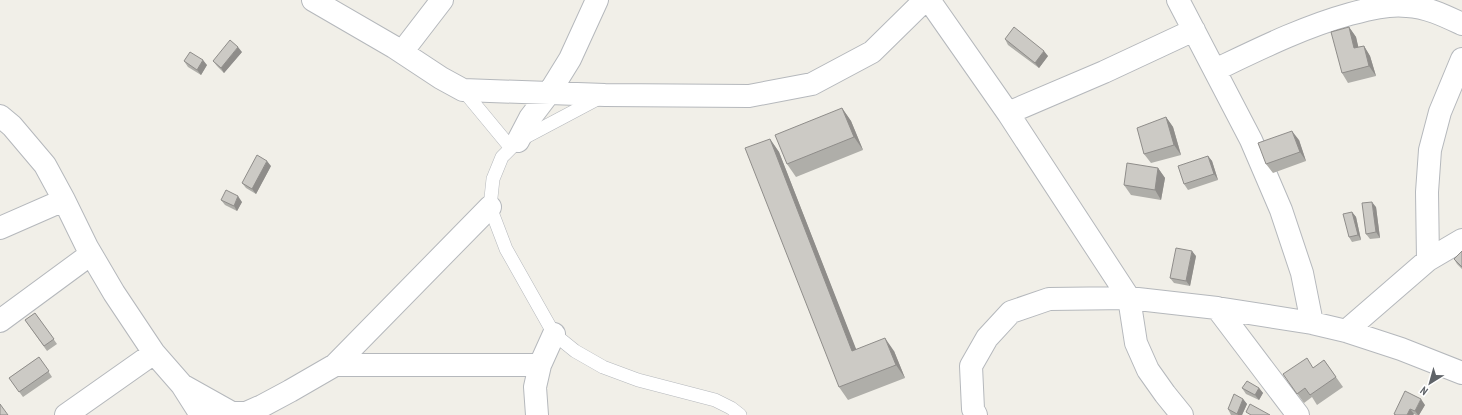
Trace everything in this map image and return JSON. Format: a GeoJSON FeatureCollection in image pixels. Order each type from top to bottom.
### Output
{"type":"FeatureCollection","features":[{"type":"Feature","properties":{"kind":"street"},"geometry":{"type":"LineString","coordinates":[[313,0],[402,52],[441,78],[463,90],[605,95],[750,96],[812,84],[872,52],[925,0]]}},
{"type":"Feature","properties":{"kind":"street"},"geometry":{"type":"LineString","coordinates":[[402,52],[442,0]]}},
{"type":"Feature","properties":{"kind":"street"},"geometry":{"type":"LineString","coordinates":[[515,144],[530,118],[549,93],[570,59],[596,0]]}},
{"type":"Feature","properties":{"kind":"street"},"geometry":{"type":"LineString","coordinates":[[930,0],[1008,113],[1129,298],[1136,343],[1148,370],[1182,415]]}},
{"type":"Feature","properties":{"kind":"street"},"geometry":{"type":"LineString","coordinates":[[1178,0],[1251,140],[1281,210],[1302,273],[1312,323]]}},
{"type":"Feature","properties":{"kind":"street"},"geometry":{"type":"LineString","coordinates":[[1215,70],[1273,42],[1334,19],[1376,7],[1414,7],[1434,11],[1462,24]]}},
{"type":"Feature","properties":{"kind":"street"},"geometry":{"type":"LineString","coordinates":[[1008,113],[1104,72],[1194,30]]}},
{"type":"Feature","properties":{"kind":"street"},"geometry":{"type":"LineString","coordinates":[[1428,260],[1427,192],[1430,150],[1440,112],[1462,59]]}},
{"type":"Feature","properties":{"kind":"street"},"geometry":{"type":"LineString","coordinates":[[0,116],[12,126],[45,166],[91,254],[114,293],[154,353],[182,385],[201,415]]}},
{"type":"Feature","properties":{"kind":"street"},"geometry":{"type":"LineString","coordinates":[[0,228],[64,200]]}},
{"type":"Feature","properties":{"kind":"street"},"geometry":{"type":"LineString","coordinates":[[182,385],[232,413],[244,414],[269,403],[335,365],[490,207]]}},
{"type":"Feature","properties":{"kind":"street"},"geometry":{"type":"LineString","coordinates":[[1346,331],[1428,260],[1462,240]]}},
{"type":"Feature","properties":{"kind":"street"},"geometry":{"type":"LineString","coordinates":[[0,321],[91,254]]}},
{"type":"Feature","properties":{"kind":"street"},"geometry":{"type":"LineString","coordinates":[[976,415],[973,409],[972,366],[987,338],[1011,312],[1049,299],[1129,298],[1217,308],[1312,323],[1346,331],[1401,349],[1462,373]]}},
{"type":"Feature","properties":{"kind":"street"},"geometry":{"type":"LineString","coordinates":[[1217,308],[1298,415]]}},
{"type":"Feature","properties":{"kind":"street"},"geometry":{"type":"LineString","coordinates":[[536,415],[535,387],[540,365],[554,334]]}},
{"type":"Feature","properties":{"kind":"street"},"geometry":{"type":"LineString","coordinates":[[66,415],[154,353]]}},
{"type":"Feature","properties":{"kind":"street"},"geometry":{"type":"LineString","coordinates":[[335,365],[540,365]]}},
{"type":"Feature","properties":{"kind":"lane"},"geometry":{"type":"LineString","coordinates":[[463,90],[515,144]]}},
{"type":"Feature","properties":{"kind":"lane"},"geometry":{"type":"LineString","coordinates":[[605,95],[515,144],[502,157],[493,179],[490,207],[506,249],[554,334],[575,351],[603,367],[638,380],[715,400],[731,408],[740,415]]}},
{"type":"Feature","properties":{"kind":"building"},"geometry":{"type":"Polygon","coordinates":[[[1014,27],[1044,51],[1035,63],[1005,39],[1014,27]]]}},
{"type":"Feature","properties":{"kind":"building"},"geometry":{"type":"Polygon","coordinates":[[[1349,27],[1354,48],[1364,46],[1369,66],[1342,73],[1331,32],[1349,27]]]}},
{"type":"Feature","properties":{"kind":"building"},"geometry":{"type":"Polygon","coordinates":[[[230,40],[238,47],[221,68],[213,61],[230,40]]]}},
{"type":"Feature","properties":{"kind":"building"},"geometry":{"type":"Polygon","coordinates":[[[190,52],[203,60],[197,70],[184,61],[190,52]]]}},
{"type":"Feature","properties":{"kind":"building"},"geometry":{"type":"Polygon","coordinates":[[[842,108],[854,137],[787,164],[775,135],[842,108]]]}},
{"type":"Feature","properties":{"kind":"building"},"geometry":{"type":"Polygon","coordinates":[[[1166,117],[1174,145],[1144,154],[1137,128],[1166,117]]]}},
{"type":"Feature","properties":{"kind":"building"},"geometry":{"type":"Polygon","coordinates":[[[1292,131],[1300,152],[1266,164],[1258,143],[1292,131]]]}},
{"type":"Feature","properties":{"kind":"building"},"geometry":{"type":"Polygon","coordinates":[[[770,139],[852,351],[885,338],[896,365],[839,387],[745,148],[770,139]]]}},
{"type":"Feature","properties":{"kind":"building"},"geometry":{"type":"Polygon","coordinates":[[[257,155],[267,161],[252,189],[242,183],[257,155]]]}},
{"type":"Feature","properties":{"kind":"building"},"geometry":{"type":"Polygon","coordinates":[[[1208,156],[1214,174],[1184,184],[1178,166],[1208,156]]]}},
{"type":"Feature","properties":{"kind":"building"},"geometry":{"type":"Polygon","coordinates":[[[1127,163],[1158,168],[1155,190],[1124,185],[1127,163]]]}},
{"type":"Feature","properties":{"kind":"building"},"geometry":{"type":"Polygon","coordinates":[[[226,190],[238,196],[234,206],[221,200],[226,190]]]}},
{"type":"Feature","properties":{"kind":"building"},"geometry":{"type":"Polygon","coordinates":[[[1372,202],[1376,232],[1366,234],[1362,203],[1372,202]]]}},
{"type":"Feature","properties":{"kind":"building"},"geometry":{"type":"Polygon","coordinates":[[[1352,212],[1358,235],[1349,237],[1343,214],[1352,212]]]}},
{"type":"Feature","properties":{"kind":"building"},"geometry":{"type":"Polygon","coordinates":[[[1176,248],[1192,251],[1186,281],[1170,278],[1176,248]]]}},
{"type":"Feature","properties":{"kind":"building"},"geometry":{"type":"Polygon","coordinates":[[[1462,251],[1462,267],[1454,259],[1462,251]]]}},
{"type":"Feature","properties":{"kind":"building"},"geometry":{"type":"Polygon","coordinates":[[[35,313],[54,339],[44,346],[25,320],[35,313]]]}},
{"type":"Feature","properties":{"kind":"building"},"geometry":{"type":"Polygon","coordinates":[[[39,357],[49,371],[19,392],[9,378],[39,357]]]}},
{"type":"Feature","properties":{"kind":"building"},"geometry":{"type":"Polygon","coordinates":[[[1307,358],[1313,368],[1324,360],[1336,377],[1310,395],[1305,388],[1297,394],[1283,374],[1307,358]]]}},
{"type":"Feature","properties":{"kind":"building"},"geometry":{"type":"Polygon","coordinates":[[[1247,381],[1259,388],[1255,395],[1242,388],[1247,381]]]}},
{"type":"Feature","properties":{"kind":"building"},"geometry":{"type":"Polygon","coordinates":[[[1405,391],[1421,399],[1415,411],[1410,409],[1407,415],[1396,415],[1394,414],[1405,391]]]}},
{"type":"Feature","properties":{"kind":"building"},"geometry":{"type":"Polygon","coordinates":[[[1234,394],[1243,399],[1237,414],[1228,409],[1234,394]]]}},
{"type":"Feature","properties":{"kind":"building"},"geometry":{"type":"Polygon","coordinates":[[[0,404],[8,415],[0,415],[0,404]]]}},
{"type":"Feature","properties":{"kind":"building"},"geometry":{"type":"Polygon","coordinates":[[[1250,404],[1270,415],[1251,415],[1246,412],[1250,404]]]}}]}
